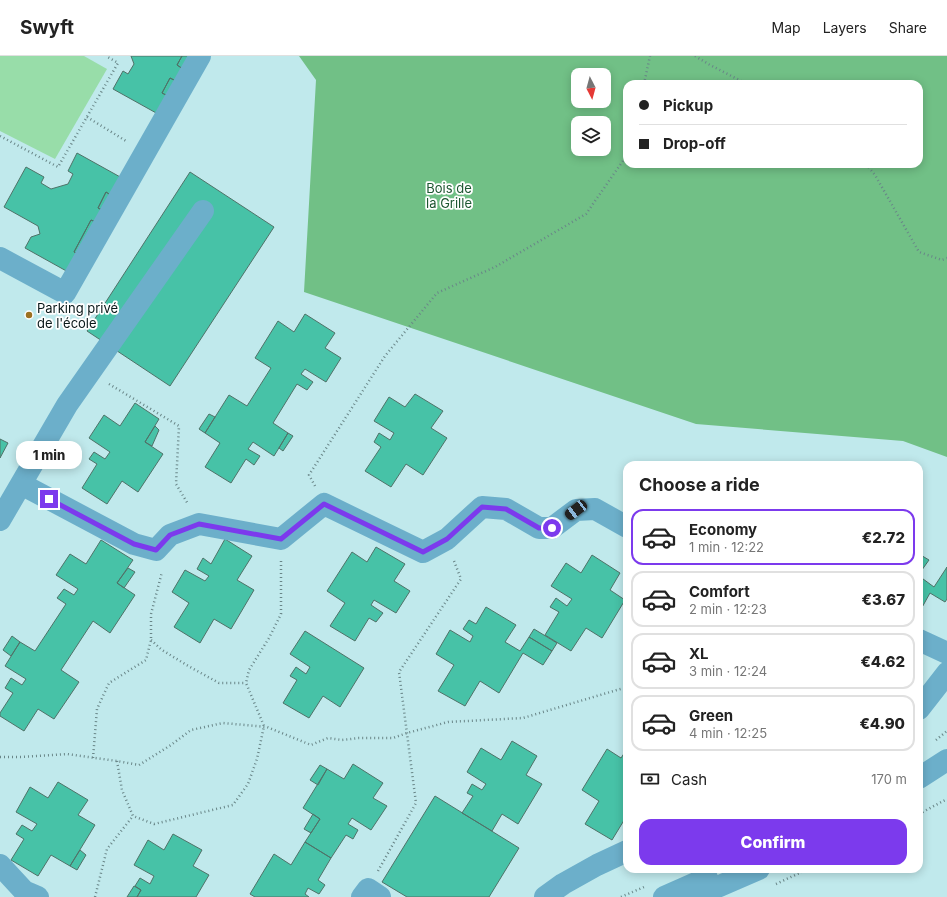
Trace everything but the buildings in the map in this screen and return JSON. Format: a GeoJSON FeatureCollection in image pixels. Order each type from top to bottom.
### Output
{"type":"FeatureCollection","features":[{"type":"Feature","properties":{"kind":"street"},"geometry":{"type":"LineString","coordinates":[[0,258],[65,293],[200,56]]}},
{"type":"Feature","properties":{"kind":"street"},"geometry":{"type":"LineString","coordinates":[[0,520],[67,405],[202,211]]}},
{"type":"Feature","properties":{"kind":"street"},"geometry":{"type":"LineString","coordinates":[[21,484],[134,544],[156,550],[170,535],[199,524],[281,539],[324,504],[423,552],[447,539],[482,507],[506,509],[539,528],[552,528],[576,510],[595,510],[623,525]]}},
{"type":"Feature","properties":{"kind":"street"},"geometry":{"type":"LineString","coordinates":[[923,642],[947,653]]}},
{"type":"Feature","properties":{"kind":"street"},"geometry":{"type":"LineString","coordinates":[[923,704],[947,673]]}},
{"type":"Feature","properties":{"kind":"street"},"geometry":{"type":"LineString","coordinates":[[923,775],[947,760]]}},
{"type":"Feature","properties":{"kind":"street"},"geometry":{"type":"LineString","coordinates":[[923,790],[947,775]]}},
{"type":"Feature","properties":{"kind":"street"},"geometry":{"type":"LineString","coordinates":[[545,897],[563,884],[597,865],[623,854]]}},
{"type":"Feature","properties":{"kind":"street"},"geometry":{"type":"LineString","coordinates":[[0,865],[24,891],[38,897]]}},
{"type":"Feature","properties":{"kind":"street"},"geometry":{"type":"LineString","coordinates":[[664,897],[718,873]]}},
{"type":"Feature","properties":{"kind":"street"},"geometry":{"type":"LineString","coordinates":[[694,897],[750,873]]}},
{"type":"Feature","properties":{"kind":"path"},"geometry":{"type":"LineString","coordinates":[[0,136],[58,167],[118,62],[106,56]]}},
{"type":"Feature","properties":{"kind":"path"},"geometry":{"type":"LineString","coordinates":[[645,80],[650,56]]}},
{"type":"Feature","properties":{"kind":"path"},"geometry":{"type":"LineString","coordinates":[[695,56],[739,80]]}},
{"type":"Feature","properties":{"kind":"path"},"geometry":{"type":"LineString","coordinates":[[87,117],[145,152]]}},
{"type":"Feature","properties":{"kind":"path"},"geometry":{"type":"LineString","coordinates":[[324,504],[309,475],[385,356],[437,293],[495,267],[586,214],[623,161]]}},
{"type":"Feature","properties":{"kind":"path"},"geometry":{"type":"LineString","coordinates":[[869,168],[875,175],[919,252],[942,260],[947,258]]}},
{"type":"Feature","properties":{"kind":"path"},"geometry":{"type":"LineString","coordinates":[[90,372],[179,426],[176,484],[199,524]]}},
{"type":"Feature","properties":{"kind":"path"},"geometry":{"type":"LineString","coordinates":[[117,761],[122,790],[133,816],[154,824],[233,805],[248,784],[257,759],[264,726],[246,683],[249,670],[269,638],[281,614],[281,539]]}},
{"type":"Feature","properties":{"kind":"path"},"geometry":{"type":"LineString","coordinates":[[370,894],[416,803],[399,672],[460,579],[447,539]]}},
{"type":"Feature","properties":{"kind":"path"},"geometry":{"type":"LineString","coordinates":[[93,758],[97,709],[109,683],[146,660],[151,640],[151,614],[162,571],[156,550]]}},
{"type":"Feature","properties":{"kind":"path"},"geometry":{"type":"LineString","coordinates":[[151,640],[162,650],[219,683],[246,683]]}},
{"type":"Feature","properties":{"kind":"path"},"geometry":{"type":"LineString","coordinates":[[0,757],[67,754],[139,765],[171,745],[191,730],[223,723],[264,726],[311,745],[328,738],[342,740],[359,738],[393,738],[448,722],[523,718],[623,689]]}},
{"type":"Feature","properties":{"kind":"path"},"geometry":{"type":"LineString","coordinates":[[923,812],[947,799]]}},
{"type":"Feature","properties":{"kind":"path"},"geometry":{"type":"LineString","coordinates":[[95,897],[107,849],[133,816]]}},
{"type":"Feature","properties":{"kind":"path"},"geometry":{"type":"LineString","coordinates":[[775,885],[800,873]]}},
{"type":"Feature","properties":{"kind":"green space"},"geometry":{"type":"Polygon","coordinates":[[[0,56],[84,56],[107,69],[55,159],[0,131],[0,56]]]}},
{"type":"Feature","properties":{"kind":"green space","name":"Bois de la Grille"},"geometry":{"type":"Polygon","coordinates":[[[299,56],[947,56],[947,457],[903,441],[696,424],[304,292],[316,80],[299,56]]]}},
{"type":"Feature","properties":{"kind":"place","name":"Parking privé de l'école"},"geometry":{"type":"Point","coordinates":[29,315]}},
{"type":"Feature","properties":{"kind":"route"},"geometry":{"type":"LineString","coordinates":[[49,499],[134,544],[156,550],[170,535],[199,524],[281,539],[324,504],[423,552],[447,539],[482,507],[506,509],[539,528],[552,528]]}}]}
